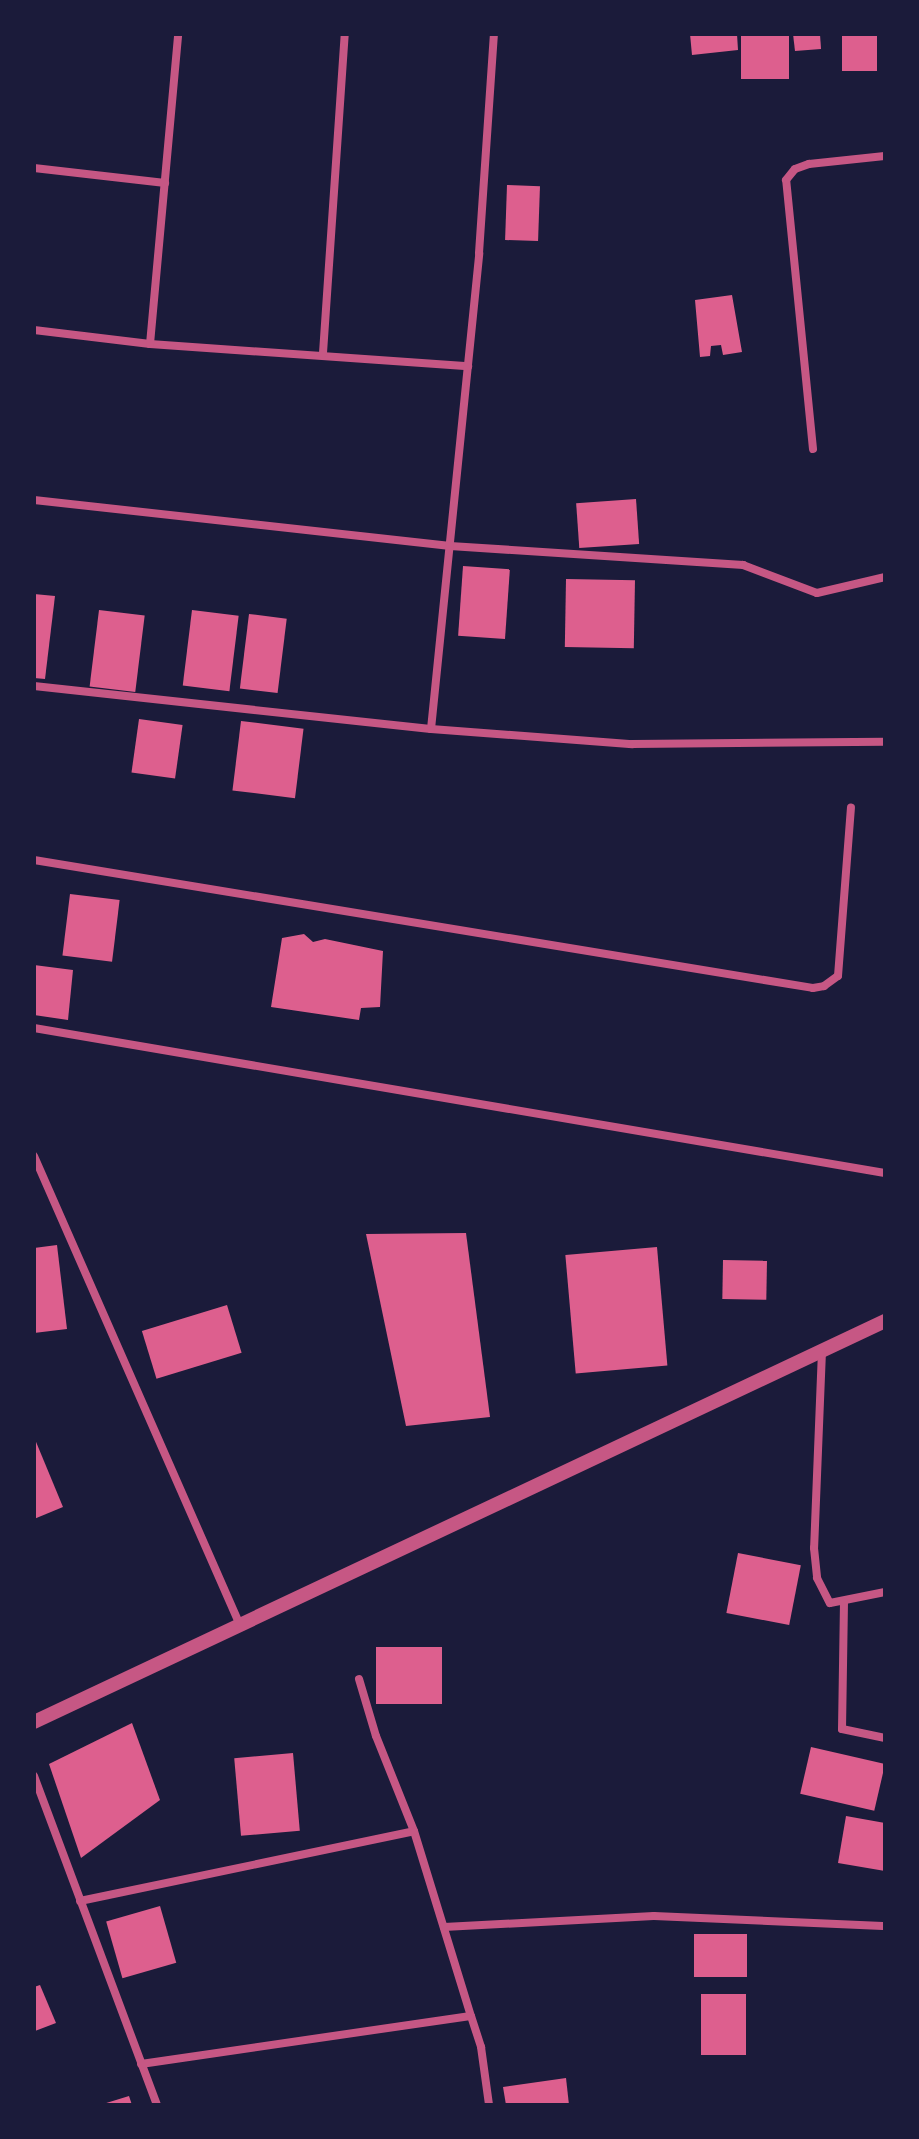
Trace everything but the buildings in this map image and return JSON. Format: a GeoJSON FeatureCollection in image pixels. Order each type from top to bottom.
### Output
{"type":"FeatureCollection","features":[{"type":"Feature","properties":{"kind":"street"},"geometry":{"type":"LineString","coordinates":[[150,344],[178,34]]}},
{"type":"Feature","properties":{"kind":"street"},"geometry":{"type":"LineString","coordinates":[[323,353],[345,34]]}},
{"type":"Feature","properties":{"kind":"street"},"geometry":{"type":"LineString","coordinates":[[431,729],[468,366],[494,34]]}},
{"type":"Feature","properties":{"kind":"street"},"geometry":{"type":"LineString","coordinates":[[813,449],[786,180],[795,169],[809,164],[885,156]]}},
{"type":"Feature","properties":{"kind":"street"},"geometry":{"type":"LineString","coordinates":[[34,168],[165,183]]}},
{"type":"Feature","properties":{"kind":"street"},"geometry":{"type":"LineString","coordinates":[[34,330],[150,344],[323,353],[468,366]]}},
{"type":"Feature","properties":{"kind":"street"},"geometry":{"type":"LineString","coordinates":[[34,500],[450,546],[743,565],[817,593],[885,577]]}},
{"type":"Feature","properties":{"kind":"street"},"geometry":{"type":"LineString","coordinates":[[34,686],[431,729],[632,744],[885,742]]}},
{"type":"Feature","properties":{"kind":"street"},"geometry":{"type":"LineString","coordinates":[[34,860],[813,988],[824,986],[838,976],[851,807]]}},
{"type":"Feature","properties":{"kind":"street"},"geometry":{"type":"LineString","coordinates":[[34,1028],[885,1173]]}},
{"type":"Feature","properties":{"kind":"street"},"geometry":{"type":"LineString","coordinates":[[34,1156],[240,1625]]}},
{"type":"Feature","properties":{"kind":"street"},"geometry":{"type":"LineString","coordinates":[[34,1179],[44,1179]]}},
{"type":"Feature","properties":{"kind":"street"},"geometry":{"type":"LineString","coordinates":[[34,1722],[885,1321]]}},
{"type":"Feature","properties":{"kind":"street"},"geometry":{"type":"LineString","coordinates":[[822,1350],[814,1548],[817,1578],[830,1603],[885,1592]]}},
{"type":"Feature","properties":{"kind":"street"},"geometry":{"type":"LineString","coordinates":[[844,1602],[842,1729],[885,1738]]}},
{"type":"Feature","properties":{"kind":"street"},"geometry":{"type":"LineString","coordinates":[[359,1679],[376,1736],[414,1831],[481,2047],[489,2105]]}},
{"type":"Feature","properties":{"kind":"street"},"geometry":{"type":"LineString","coordinates":[[34,1776],[157,2105]]}},
{"type":"Feature","properties":{"kind":"street"},"geometry":{"type":"LineString","coordinates":[[80,1901],[414,1831]]}},
{"type":"Feature","properties":{"kind":"street"},"geometry":{"type":"LineString","coordinates":[[444,1927],[654,1916],[883,1926]]}},
{"type":"Feature","properties":{"kind":"street"},"geometry":{"type":"LineString","coordinates":[[141,2064],[471,2016]]}}]}
